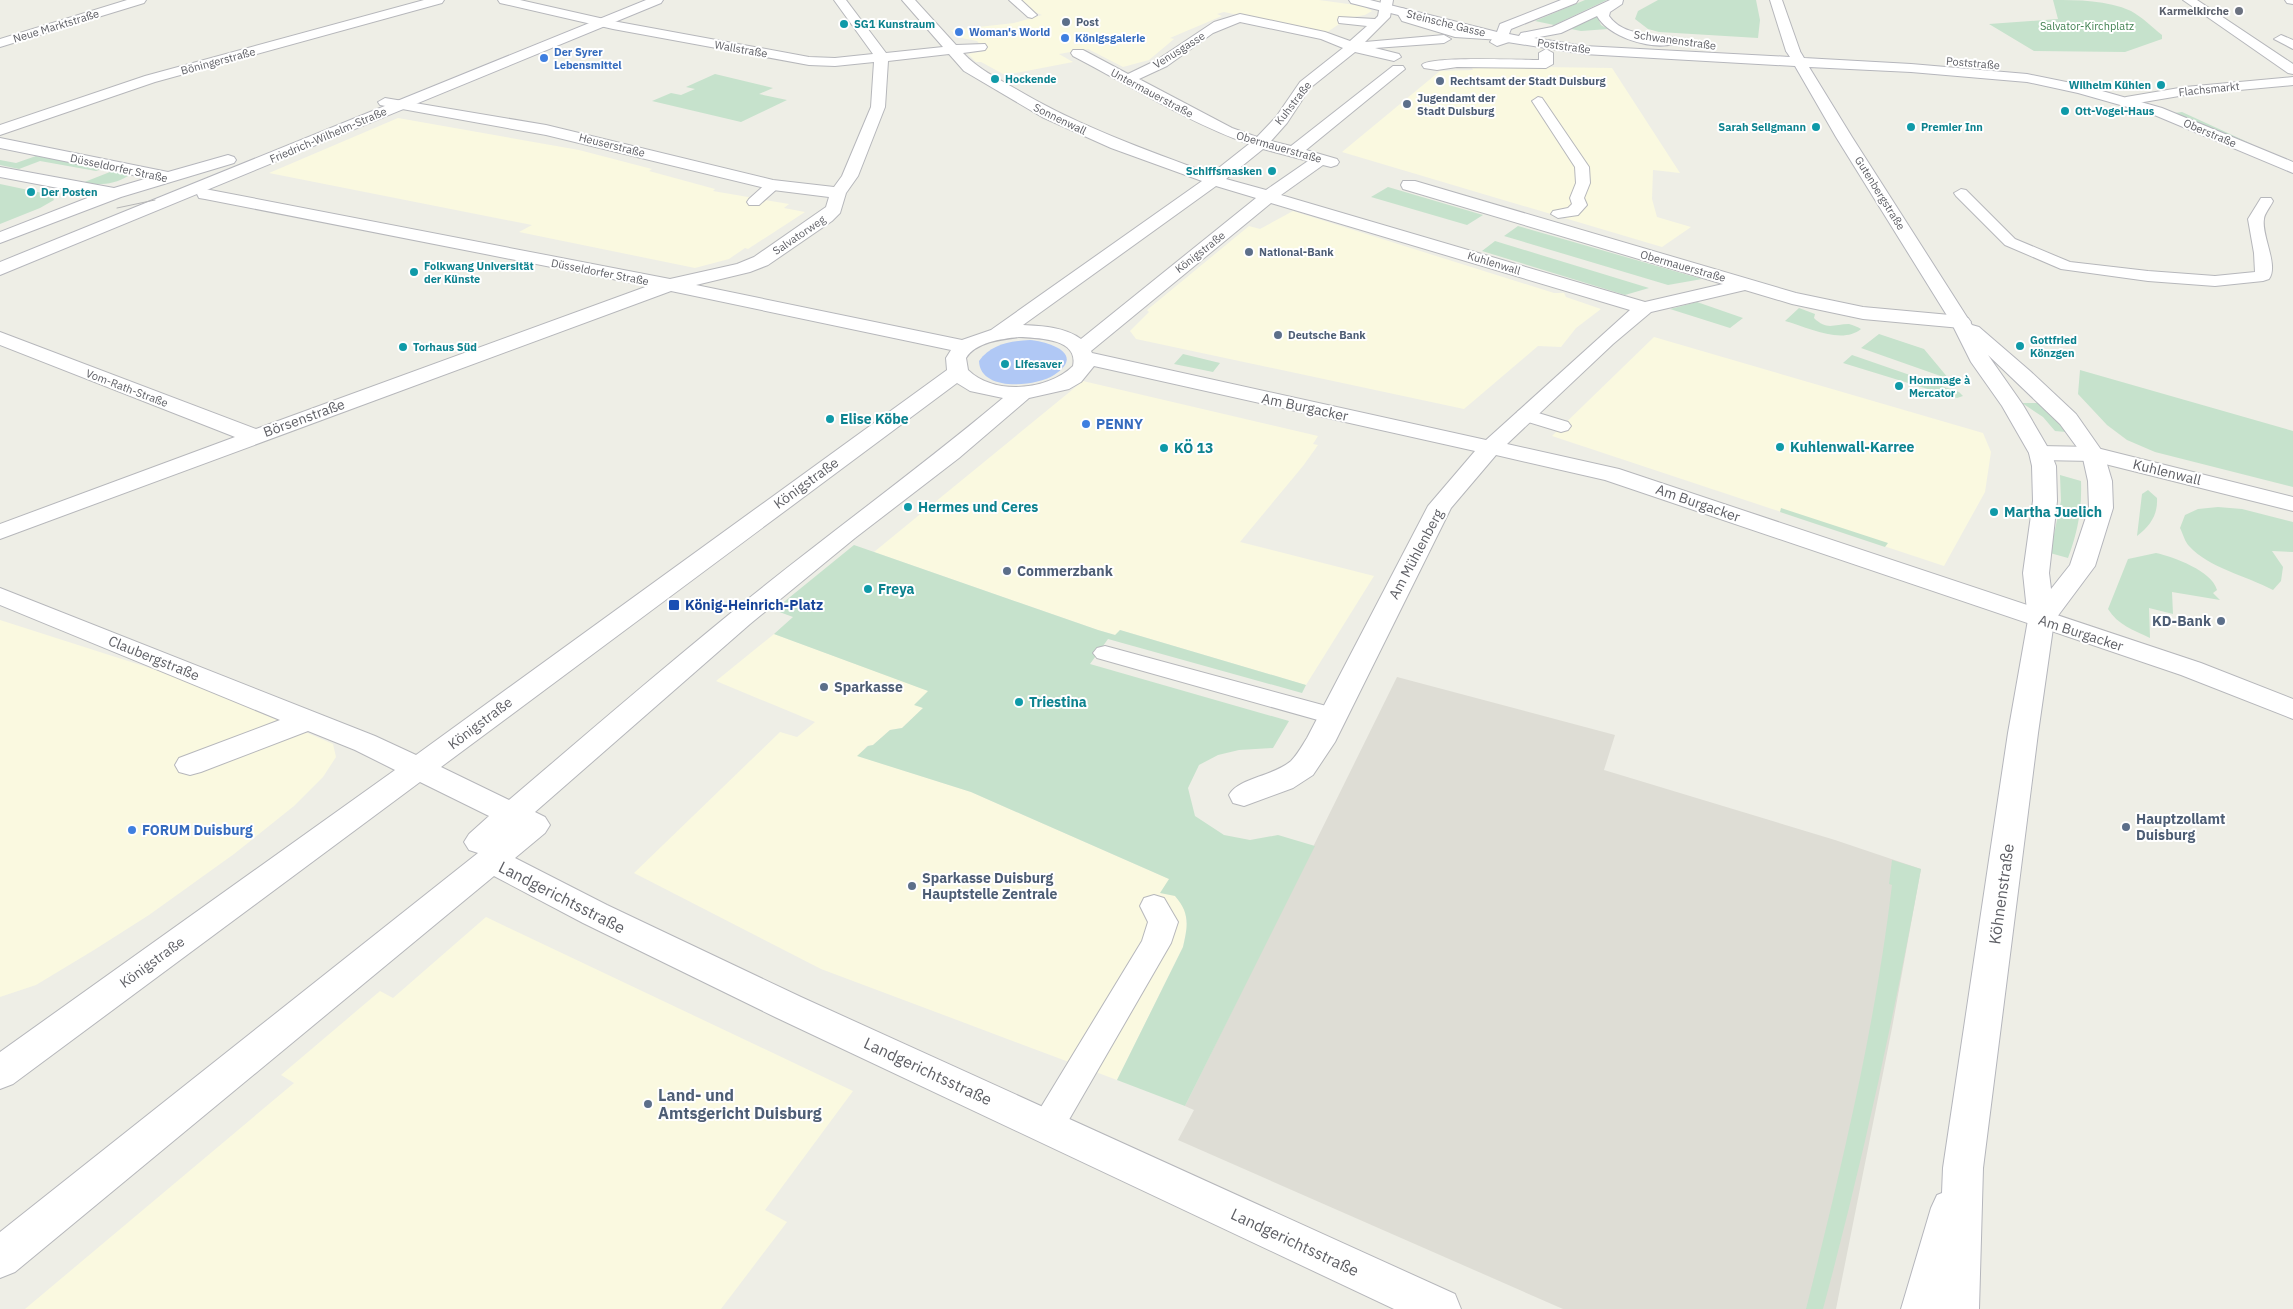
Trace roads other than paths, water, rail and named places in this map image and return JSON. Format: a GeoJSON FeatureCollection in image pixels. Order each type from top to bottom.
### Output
{"type":"FeatureCollection","features":[{"type":"Feature","properties":{"kind":"street","name":"Neue Marktstraße"},"geometry":{"type":"LineString","coordinates":[[0,43],[140,0]]}},
{"type":"Feature","properties":{"kind":"street","name":"Böningerstraße"},"geometry":{"type":"LineString","coordinates":[[0,130],[126,87],[438,0]]}},
{"type":"Feature","properties":{"kind":"street","name":"Wallstraße"},"geometry":{"type":"LineString","coordinates":[[504,0],[585,19],[809,61],[835,62],[952,48],[980,47]]}},
{"type":"Feature","properties":{"kind":"street","name":"Friedrich-Wilhelm-Straße"},"geometry":{"type":"LineString","coordinates":[[0,269],[198,192],[393,103],[631,0]]}},
{"type":"Feature","properties":{"kind":"street","name":"Friedrich-Wilhelm-Straße"},"geometry":{"type":"LineString","coordinates":[[0,238],[115,194],[288,140],[393,103],[657,0]]}},
{"type":"Feature","properties":{"kind":"street"},"geometry":{"type":"LineString","coordinates":[[840,0],[882,57]]}},
{"type":"Feature","properties":{"kind":"street","name":"Sonnenwall"},"geometry":{"type":"LineString","coordinates":[[908,0],[969,68],[1047,114],[1116,145],[1213,180],[1243,188]]}},
{"type":"Feature","properties":{"kind":"street","name":"Steinsche Gasse"},"geometry":{"type":"LineString","coordinates":[[1355,0],[1387,2],[1503,36]]}},
{"type":"Feature","properties":{"kind":"street"},"geometry":{"type":"LineString","coordinates":[[1503,36],[1572,0]]}},
{"type":"Feature","properties":{"kind":"street","name":"Gutenbergstraße"},"geometry":{"type":"LineString","coordinates":[[1776,0],[1784,21],[1786,38],[1797,57],[1848,143],[1961,322],[1981,362],[2012,405],[2040,453]]}},
{"type":"Feature","properties":{"kind":"street"},"geometry":{"type":"LineString","coordinates":[[2189,0],[2293,70]]}},
{"type":"Feature","properties":{"kind":"street","name":"Steinsche Gasse"},"geometry":{"type":"LineString","coordinates":[[1387,2],[1401,11],[1503,36]]}},
{"type":"Feature","properties":{"kind":"street","name":"Kuhstraße"},"geometry":{"type":"LineString","coordinates":[[1213,180],[1260,143],[1282,120],[1305,85],[1352,47],[1384,16],[1387,2]]}},
{"type":"Feature","properties":{"kind":"street","name":"Schwanenstraße"},"geometry":{"type":"LineString","coordinates":[[1541,34],[1559,28],[1615,2]]}},
{"type":"Feature","properties":{"kind":"street","name":"Schwanenstraße"},"geometry":{"type":"LineString","coordinates":[[1615,2],[1604,11],[1603,16],[1609,25],[1622,32],[1658,40],[1738,48]]}},
{"type":"Feature","properties":{"kind":"street","name":"Venusgasse"},"geometry":{"type":"LineString","coordinates":[[1127,80],[1163,63],[1197,38],[1231,19],[1240,18],[1324,36],[1352,47]]}},
{"type":"Feature","properties":{"kind":"street"},"geometry":{"type":"LineString","coordinates":[[1344,20],[1377,23]]}},
{"type":"Feature","properties":{"kind":"street","name":"Poststraße"},"geometry":{"type":"LineString","coordinates":[[1503,36],[1541,34],[1622,44],[1738,48],[1797,57],[2027,78],[2081,89],[2126,101]]}},
{"type":"Feature","properties":{"kind":"street","name":"Poststraße"},"geometry":{"type":"LineString","coordinates":[[1503,36],[1617,53],[1797,57],[1999,65],[2090,80],[2150,96]]}},
{"type":"Feature","properties":{"kind":"street"},"geometry":{"type":"LineString","coordinates":[[1352,47],[1444,39]]}},
{"type":"Feature","properties":{"kind":"street"},"geometry":{"type":"LineString","coordinates":[[1294,152],[1396,63],[1352,47]]}},
{"type":"Feature","properties":{"kind":"street","name":"Untermauerstraße"},"geometry":{"type":"LineString","coordinates":[[1078,53],[1227,131]]}},
{"type":"Feature","properties":{"kind":"street"},"geometry":{"type":"LineString","coordinates":[[1430,65],[1438,66],[1457,63],[1546,64],[1546,53]]}},
{"type":"Feature","properties":{"kind":"street","name":"Salvatorweg"},"geometry":{"type":"LineString","coordinates":[[609,306],[670,285],[743,268],[761,261],[829,214],[835,207],[838,193],[850,176],[878,107],[879,72],[882,57]]}},
{"type":"Feature","properties":{"kind":"street","name":"Flachsmarkt"},"geometry":{"type":"LineString","coordinates":[[2126,101],[2186,91],[2293,81]]}},
{"type":"Feature","properties":{"kind":"street","name":"Oberstraße"},"geometry":{"type":"LineString","coordinates":[[2150,96],[2231,130],[2293,163]]}},
{"type":"Feature","properties":{"kind":"street","name":"Oberstraße"},"geometry":{"type":"LineString","coordinates":[[2126,101],[2188,123],[2293,168]]}},
{"type":"Feature","properties":{"kind":"street","name":"Heuserstraße"},"geometry":{"type":"LineString","coordinates":[[393,103],[573,136],[773,185],[838,193]]}},
{"type":"Feature","properties":{"kind":"street","name":"Obermauerstraße"},"geometry":{"type":"LineString","coordinates":[[1227,131],[1260,143],[1326,160]]}},
{"type":"Feature","properties":{"kind":"street","name":"Düsseldorfer Straße"},"geometry":{"type":"LineString","coordinates":[[0,143],[169,177],[198,192]]}},
{"type":"Feature","properties":{"kind":"street","name":"Königstraße"},"geometry":{"type":"LineString","coordinates":[[962,359],[969,383],[984,389],[1024,392],[1061,384],[1075,376],[1083,368],[1083,354],[1270,195],[1326,160]]}},
{"type":"Feature","properties":{"kind":"street","name":"Düsseldorfer Straße"},"geometry":{"type":"LineString","coordinates":[[0,172],[115,194],[198,192],[670,285],[962,359]]}},
{"type":"Feature","properties":{"kind":"street","name":"Königstraße"},"geometry":{"type":"LineString","coordinates":[[998,334],[1213,180]]}},
{"type":"Feature","properties":{"kind":"street","name":"Obermauerstraße"},"geometry":{"type":"LineString","coordinates":[[1409,185],[1553,220],[1792,298],[1863,313],[1961,322]]}},
{"type":"Feature","properties":{"kind":"street","name":"Kuhlenwall"},"geometry":{"type":"LineString","coordinates":[[1243,188],[1644,308],[1746,284]]}},
{"type":"Feature","properties":{"kind":"street","name":"Börsenstraße"},"geometry":{"type":"LineString","coordinates":[[0,532],[253,436],[609,306]]}},
{"type":"Feature","properties":{"kind":"street","name":"Am Mühlenberg"},"geometry":{"type":"LineString","coordinates":[[1244,795],[1282,781],[1302,768],[1320,742],[1440,506],[1492,446],[1644,308]]}},
{"type":"Feature","properties":{"kind":"street","name":"Gutenbergstraße"},"geometry":{"type":"LineString","coordinates":[[1961,322],[2023,375],[2068,418],[2093,454]]}},
{"type":"Feature","properties":{"kind":"street","name":"Königstraße"},"geometry":{"type":"LineString","coordinates":[[0,1073],[418,769],[962,359],[980,339],[1019,331],[1039,332],[1065,339],[1083,354]]}},
{"type":"Feature","properties":{"kind":"street","name":"Vom-Rath-Straße"},"geometry":{"type":"LineString","coordinates":[[0,338],[253,436]]}},
{"type":"Feature","properties":{"kind":"street","name":"Am Burgacker"},"geometry":{"type":"LineString","coordinates":[[1083,354],[1291,404],[1492,446],[1611,474],[2041,620],[2191,668],[2293,710]]}},
{"type":"Feature","properties":{"kind":"street","name":"Königstraße"},"geometry":{"type":"LineString","coordinates":[[512,815],[748,612],[846,533],[951,453],[1024,392]]}},
{"type":"Feature","properties":{"kind":"street","name":"Kuhlenwall"},"geometry":{"type":"LineString","coordinates":[[2040,453],[2093,454],[2293,504]]}},
{"type":"Feature","properties":{"kind":"street","name":"Köhnenstraße"},"geometry":{"type":"LineString","coordinates":[[1958,1309],[1963,1168],[2023,733],[2041,620],[2036,573],[2045,501],[2044,466],[2040,453]]}},
{"type":"Feature","properties":{"kind":"street","name":"Köhnenstraße"},"geometry":{"type":"LineString","coordinates":[[2041,620],[2082,566],[2101,508],[2100,481],[2093,454]]}},
{"type":"Feature","properties":{"kind":"street","name":"Claubergstraße"},"geometry":{"type":"LineString","coordinates":[[0,596],[365,743],[512,815]]}},
{"type":"Feature","properties":{"kind":"street"},"geometry":{"type":"LineString","coordinates":[[190,765],[308,720]]}},
{"type":"Feature","properties":{"kind":"street","name":"Landgerichtsstraße"},"geometry":{"type":"LineString","coordinates":[[485,851],[534,825],[512,815]]}},
{"type":"Feature","properties":{"kind":"street"},"geometry":{"type":"LineString","coordinates":[[0,1258],[485,851]]}},
{"type":"Feature","properties":{"kind":"street","name":"Landgerichtsstraße"},"geometry":{"type":"LineString","coordinates":[[485,851],[594,914],[788,1007],[1440,1309]]}},
{"type":"Feature","properties":{"kind":"street","name":"Köhnenstraße"},"geometry":{"type":"LineString","coordinates":[[1922,1309],[1963,1168]]}},
{"type":"Feature","properties":{"kind":"lane"},"geometry":{"type":"LineString","coordinates":[[1014,0],[1032,15]]}},
{"type":"Feature","properties":{"kind":"lane"},"geometry":{"type":"LineString","coordinates":[[1538,101],[1582,167],[1584,183],[1577,198],[1580,205],[1572,212],[1553,220]]}},
{"type":"Feature","properties":{"kind":"lane"},"geometry":{"type":"LineString","coordinates":[[754,202],[773,185]]}},
{"type":"Feature","properties":{"kind":"lane"},"geometry":{"type":"LineString","coordinates":[[1961,193],[2010,242],[2067,266],[2148,276],[2216,281],[2263,276],[2262,253],[2256,219],[2266,202]]}},
{"type":"Feature","properties":{"kind":"lane"},"geometry":{"type":"LineString","coordinates":[[1525,415],[1562,426]]}},
{"type":"Feature","properties":{"kind":"lane"},"geometry":{"type":"LineString","coordinates":[[1105,654],[1332,716]]}},
{"type":"Feature","properties":{"kind":"lane"},"geometry":{"type":"LineString","coordinates":[[1047,1126],[1156,943],[1163,922],[1154,906]]}},
{"type":"Feature","properties":{"kind":"water"},"geometry":{"type":"Polygon","coordinates":[[[1030,340],[1047,343],[1062,350],[1066,355],[1067,361],[1063,368],[1045,379],[1022,384],[998,382],[988,378],[982,371],[979,361],[995,347],[1015,341],[1030,340]]]}},
{"type":"Feature","properties":{"kind":"tram line"},"geometry":{"type":"LineString","coordinates":[[117,208],[155,200]]}},
{"type":"Feature","properties":{"kind":"place","name":"Karmelkirche"},"geometry":{"type":"Point","coordinates":[2239,11]}},
{"type":"Feature","properties":{"kind":"place","name":"Post"},"geometry":{"type":"Point","coordinates":[1066,22]}},
{"type":"Feature","properties":{"kind":"place","name":"SG1 Kunstraum"},"geometry":{"type":"Point","coordinates":[844,24]}},
{"type":"Feature","properties":{"kind":"place","name":"Woman's World"},"geometry":{"type":"Point","coordinates":[959,32]}},
{"type":"Feature","properties":{"kind":"place","name":"Königsgalerie"},"geometry":{"type":"Point","coordinates":[1065,38]}},
{"type":"Feature","properties":{"kind":"place","name":"Der Syrer Lebensmittel"},"geometry":{"type":"Point","coordinates":[544,58]}},
{"type":"Feature","properties":{"kind":"place","name":"Hockende"},"geometry":{"type":"Point","coordinates":[995,79]}},
{"type":"Feature","properties":{"kind":"place","name":"Rechtsamt der Stadt Duisburg"},"geometry":{"type":"Point","coordinates":[1440,81]}},
{"type":"Feature","properties":{"kind":"place","name":"Wilhelm Kühlen"},"geometry":{"type":"Point","coordinates":[2161,85]}},
{"type":"Feature","properties":{"kind":"place","name":"Jugendamt der Stadt Duisburg"},"geometry":{"type":"Point","coordinates":[1407,104]}},
{"type":"Feature","properties":{"kind":"place","name":"Ott-Vogel-Haus"},"geometry":{"type":"Point","coordinates":[2065,111]}},
{"type":"Feature","properties":{"kind":"place","name":"Sarah Seligmann"},"geometry":{"type":"Point","coordinates":[1816,127]}},
{"type":"Feature","properties":{"kind":"place","name":"Premier Inn"},"geometry":{"type":"Point","coordinates":[1911,127]}},
{"type":"Feature","properties":{"kind":"place","name":"Schiffsmasken"},"geometry":{"type":"Point","coordinates":[1272,171]}},
{"type":"Feature","properties":{"kind":"place","name":"Der Posten"},"geometry":{"type":"Point","coordinates":[31,192]}},
{"type":"Feature","properties":{"kind":"place","name":"National-Bank"},"geometry":{"type":"Point","coordinates":[1249,252]}},
{"type":"Feature","properties":{"kind":"place","name":"Folkwang Universität der Künste"},"geometry":{"type":"Point","coordinates":[414,272]}},
{"type":"Feature","properties":{"kind":"place","name":"Deutsche Bank"},"geometry":{"type":"Point","coordinates":[1278,335]}},
{"type":"Feature","properties":{"kind":"place","name":"Gottfried Könzgen"},"geometry":{"type":"Point","coordinates":[2020,346]}},
{"type":"Feature","properties":{"kind":"place","name":"Torhaus Süd"},"geometry":{"type":"Point","coordinates":[403,347]}},
{"type":"Feature","properties":{"kind":"place","name":"Lifesaver"},"geometry":{"type":"Point","coordinates":[1005,364]}},
{"type":"Feature","properties":{"kind":"place","name":"Hommage à Mercator"},"geometry":{"type":"Point","coordinates":[1899,386]}},
{"type":"Feature","properties":{"kind":"place","name":"Elise Köbe"},"geometry":{"type":"Point","coordinates":[830,419]}},
{"type":"Feature","properties":{"kind":"place","name":"PENNY"},"geometry":{"type":"Point","coordinates":[1086,424]}},
{"type":"Feature","properties":{"kind":"place","name":"Kuhlenwall-Karree"},"geometry":{"type":"Point","coordinates":[1780,447]}},
{"type":"Feature","properties":{"kind":"place","name":"KÖ 13"},"geometry":{"type":"Point","coordinates":[1164,448]}},
{"type":"Feature","properties":{"kind":"place","name":"Hermes und Ceres"},"geometry":{"type":"Point","coordinates":[908,507]}},
{"type":"Feature","properties":{"kind":"place","name":"Martha Juelich"},"geometry":{"type":"Point","coordinates":[1994,512]}},
{"type":"Feature","properties":{"kind":"place","name":"Commerzbank"},"geometry":{"type":"Point","coordinates":[1007,571]}},
{"type":"Feature","properties":{"kind":"place","name":"Freya"},"geometry":{"type":"Point","coordinates":[868,589]}},
{"type":"Feature","properties":{"kind":"place","name":"König-Heinrich-Platz"},"geometry":{"type":"Point","coordinates":[674,605]}},
{"type":"Feature","properties":{"kind":"place","name":"KD-Bank"},"geometry":{"type":"Point","coordinates":[2221,621]}},
{"type":"Feature","properties":{"kind":"place","name":"Sparkasse"},"geometry":{"type":"Point","coordinates":[824,687]}},
{"type":"Feature","properties":{"kind":"place","name":"Triestina"},"geometry":{"type":"Point","coordinates":[1019,702]}},
{"type":"Feature","properties":{"kind":"place","name":"Hauptzollamt Duisburg"},"geometry":{"type":"Point","coordinates":[2126,827]}},
{"type":"Feature","properties":{"kind":"place","name":"FORUM Duisburg"},"geometry":{"type":"Point","coordinates":[132,830]}},
{"type":"Feature","properties":{"kind":"place","name":"Sparkasse Duisburg Hauptstelle Zentrale"},"geometry":{"type":"Point","coordinates":[912,886]}},
{"type":"Feature","properties":{"kind":"place","name":"Land- und Amtsgericht Duisburg"},"geometry":{"type":"Point","coordinates":[648,1104]}},
{"type":"Feature","properties":{"kind":"park label","name":"Salvator-Kirchplatz"},"geometry":{"type":"Point","coordinates":[2087,26]}}]}
